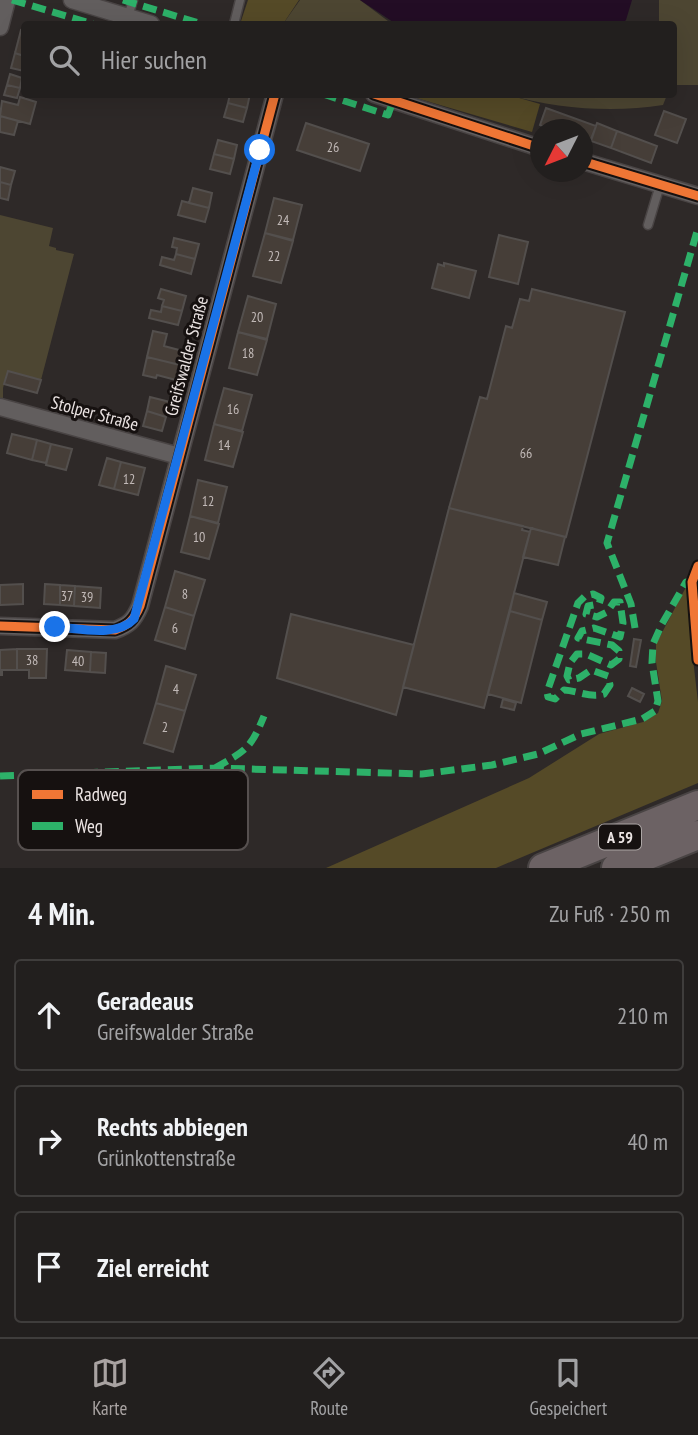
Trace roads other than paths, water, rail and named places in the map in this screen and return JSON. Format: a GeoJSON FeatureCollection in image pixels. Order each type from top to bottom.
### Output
{"type":"FeatureCollection","features":[{"type":"Feature","properties":{"kind":"highway","name":"A 59"},"geometry":{"type":"LineString","coordinates":[[543,868],[698,805]]}},
{"type":"Feature","properties":{"kind":"highway","name":"A 59"},"geometry":{"type":"LineString","coordinates":[[616,868],[698,835]]}},
{"type":"Feature","properties":{"kind":"street"},"geometry":{"type":"LineString","coordinates":[[0,27],[7,0]]}},
{"type":"Feature","properties":{"kind":"street"},"geometry":{"type":"LineString","coordinates":[[72,0],[140,21]]}},
{"type":"Feature","properties":{"kind":"street","name":"Greifswalder Straße"},"geometry":{"type":"LineString","coordinates":[[0,626],[115,630],[128,625],[134,619],[140,606],[274,98]]}},
{"type":"Feature","properties":{"kind":"street"},"geometry":{"type":"LineString","coordinates":[[386,98],[530,144]]}},
{"type":"Feature","properties":{"kind":"street"},"geometry":{"type":"LineString","coordinates":[[593,164],[698,196]]}},
{"type":"Feature","properties":{"kind":"street","name":"Stolper Straße"},"geometry":{"type":"LineString","coordinates":[[0,407],[179,456]]}},
{"type":"Feature","properties":{"kind":"lane"},"geometry":{"type":"LineString","coordinates":[[128,18],[133,0]]}},
{"type":"Feature","properties":{"kind":"lane"},"geometry":{"type":"LineString","coordinates":[[235,21],[240,0]]}},
{"type":"Feature","properties":{"kind":"lane"},"geometry":{"type":"LineString","coordinates":[[648,225],[660,185]]}}]}
